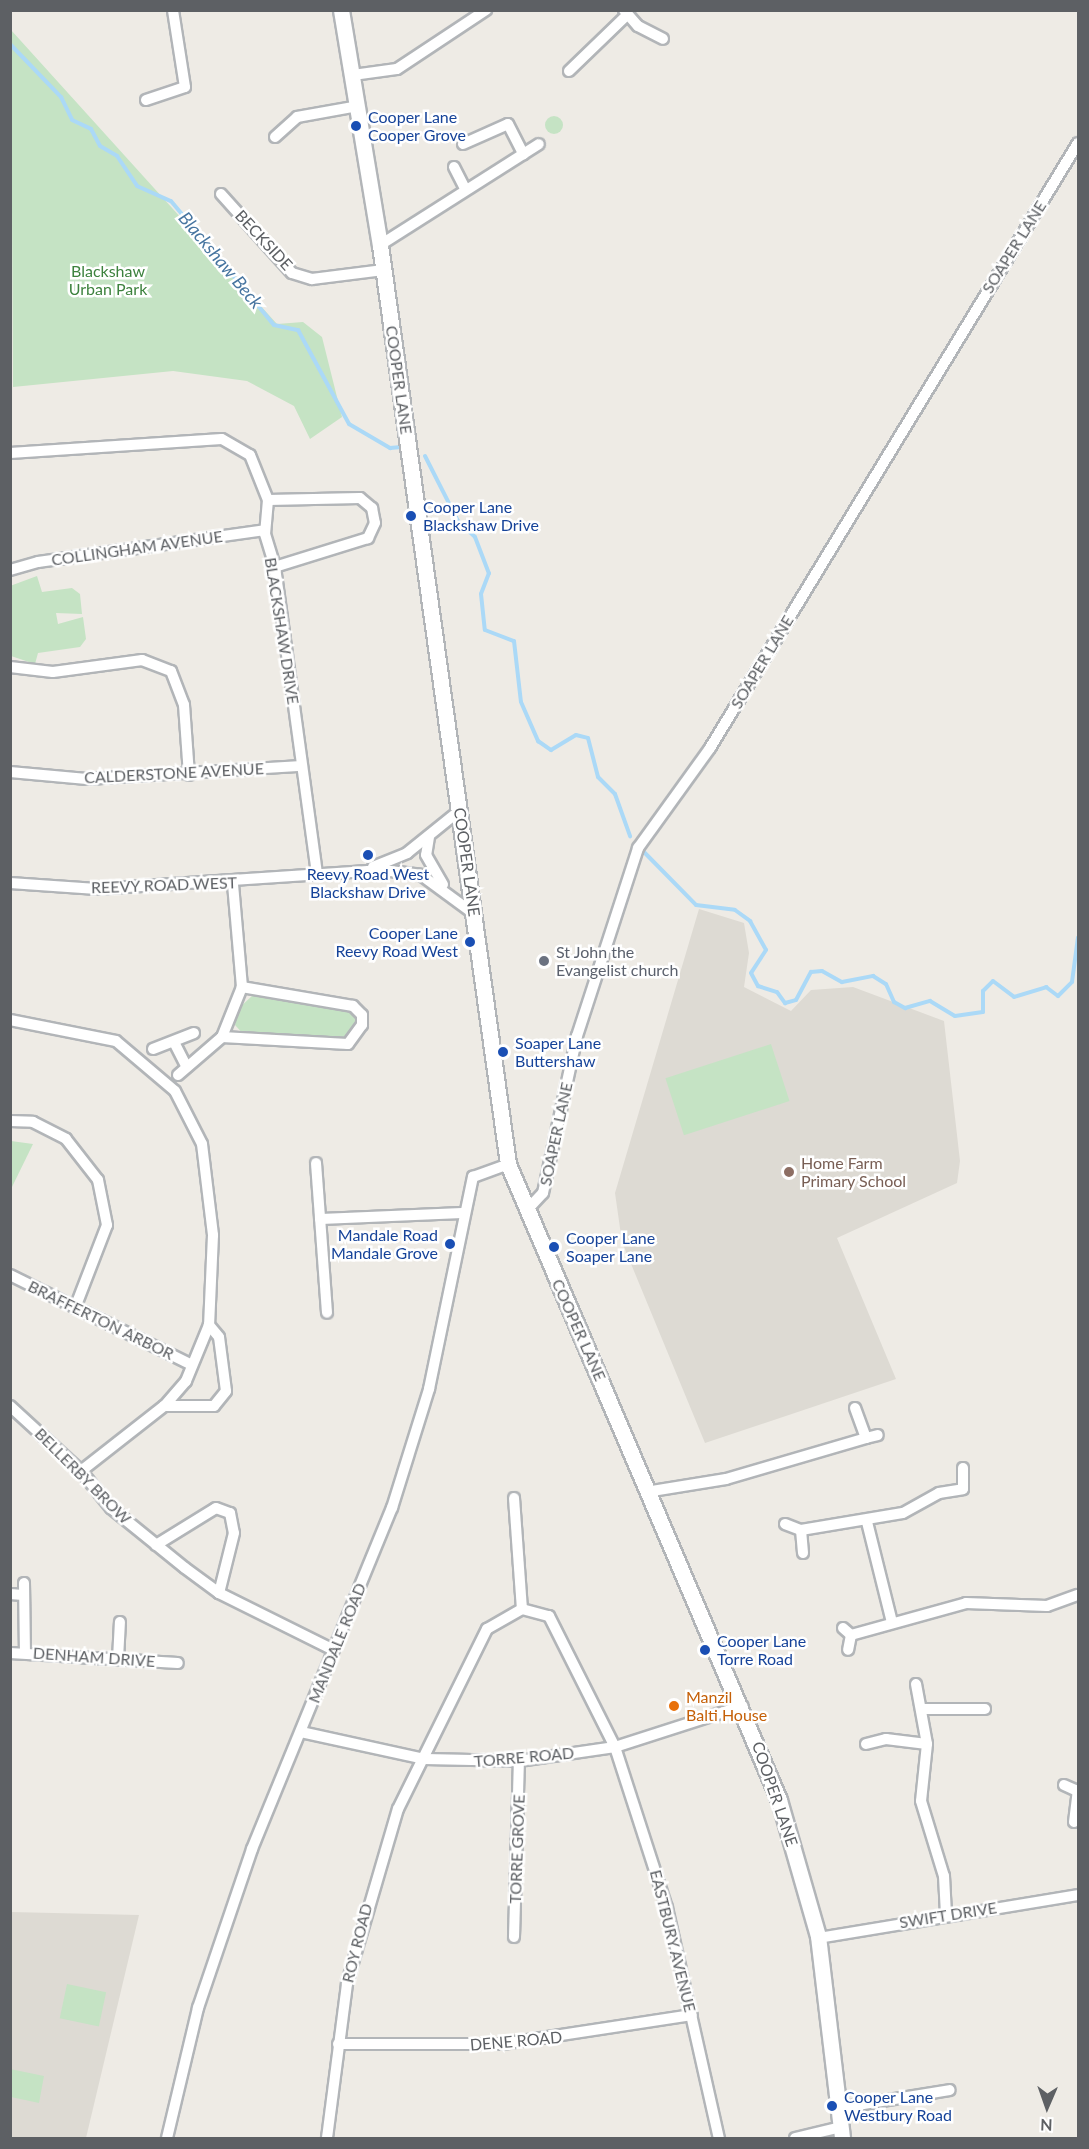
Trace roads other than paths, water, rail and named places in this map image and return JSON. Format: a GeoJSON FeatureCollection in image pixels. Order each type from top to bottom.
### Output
{"type":"FeatureCollection","features":[{"type":"Feature","properties":{"kind":"main road","name":"COOPER LANE"},"geometry":{"type":"LineString","coordinates":[[341,10],[359,106],[380,245],[508,1164],[526,1212],[652,1491],[743,1706],[779,1800],[818,1938],[842,2133]]}},
{"type":"Feature","properties":{"kind":"street"},"geometry":{"type":"LineString","coordinates":[[146,100],[185,87],[173,10]]}},
{"type":"Feature","properties":{"kind":"street"},"geometry":{"type":"LineString","coordinates":[[353,75],[397,69],[486,10]]}},
{"type":"Feature","properties":{"kind":"street"},"geometry":{"type":"LineString","coordinates":[[569,71],[625,13],[663,39]]}},
{"type":"Feature","properties":{"kind":"street"},"geometry":{"type":"LineString","coordinates":[[275,137],[297,117],[359,106]]}},
{"type":"Feature","properties":{"kind":"street"},"geometry":{"type":"LineString","coordinates":[[463,144],[508,124],[524,154]]}},
{"type":"Feature","properties":{"kind":"street","name":"SOAPER LANE"},"geometry":{"type":"LineString","coordinates":[[526,1212],[543,1193],[577,1036],[638,848],[710,748],[1078,143]]}},
{"type":"Feature","properties":{"kind":"street"},"geometry":{"type":"LineString","coordinates":[[380,245],[539,144]]}},
{"type":"Feature","properties":{"kind":"street"},"geometry":{"type":"LineString","coordinates":[[454,167],[465,189]]}},
{"type":"Feature","properties":{"kind":"street","name":"BECKSIDE"},"geometry":{"type":"LineString","coordinates":[[221,194],[292,273],[312,279],[383,270]]}},
{"type":"Feature","properties":{"kind":"street","name":"BLACKSHAW DRIVE"},"geometry":{"type":"LineString","coordinates":[[10,453],[222,439],[250,455],[268,500],[265,530],[275,567],[316,874]]}},
{"type":"Feature","properties":{"kind":"street"},"geometry":{"type":"LineString","coordinates":[[268,500],[360,498],[372,508],[375,523],[368,538],[275,567]]}},
{"type":"Feature","properties":{"kind":"street","name":"COLLINGHAM AVENUE"},"geometry":{"type":"LineString","coordinates":[[10,570],[38,562],[265,530]]}},
{"type":"Feature","properties":{"kind":"street"},"geometry":{"type":"LineString","coordinates":[[10,667],[52,672],[142,660],[171,671],[184,705],[189,775]]}},
{"type":"Feature","properties":{"kind":"street","name":"CALDERSTONE AVENUE"},"geometry":{"type":"LineString","coordinates":[[10,772],[87,779],[189,775],[302,766]]}},
{"type":"Feature","properties":{"kind":"street"},"geometry":{"type":"LineString","coordinates":[[367,870],[429,837],[459,811]]}},
{"type":"Feature","properties":{"kind":"street"},"geometry":{"type":"LineString","coordinates":[[429,837],[426,855],[445,888]]}},
{"type":"Feature","properties":{"kind":"street"},"geometry":{"type":"LineString","coordinates":[[367,870],[421,875],[445,888],[474,914]]}},
{"type":"Feature","properties":{"kind":"street","name":"REEVY ROAD WEST"},"geometry":{"type":"LineString","coordinates":[[10,883],[97,889],[233,884],[367,870]]}},
{"type":"Feature","properties":{"kind":"street"},"geometry":{"type":"LineString","coordinates":[[174,1041],[182,1071],[222,1037],[242,987],[233,884]]}},
{"type":"Feature","properties":{"kind":"street"},"geometry":{"type":"LineString","coordinates":[[222,1037],[348,1044],[363,1025],[363,1015],[353,1006],[242,987]]}},
{"type":"Feature","properties":{"kind":"street"},"geometry":{"type":"LineString","coordinates":[[10,1020],[116,1041],[175,1091],[202,1144],[213,1235],[209,1325],[192,1365],[164,1406],[81,1471]]}},
{"type":"Feature","properties":{"kind":"street"},"geometry":{"type":"LineString","coordinates":[[153,1049],[194,1033]]}},
{"type":"Feature","properties":{"kind":"street"},"geometry":{"type":"LineString","coordinates":[[10,1121],[33,1122],[66,1138],[98,1180],[107,1225],[75,1308]]}},
{"type":"Feature","properties":{"kind":"street"},"geometry":{"type":"LineString","coordinates":[[316,1163],[327,1313]]}},
{"type":"Feature","properties":{"kind":"street","name":"MANDALE ROAD"},"geometry":{"type":"LineString","coordinates":[[167,2139],[201,1998],[252,1849],[392,1508],[429,1389],[463,1213],[473,1177],[508,1164]]}},
{"type":"Feature","properties":{"kind":"street"},"geometry":{"type":"LineString","coordinates":[[320,1218],[463,1213]]}},
{"type":"Feature","properties":{"kind":"street","name":"BRAFFERTON ARBOR"},"geometry":{"type":"LineString","coordinates":[[10,1275],[192,1365]]}},
{"type":"Feature","properties":{"kind":"street"},"geometry":{"type":"LineString","coordinates":[[164,1406],[214,1406],[226,1391],[219,1337],[209,1325]]}},
{"type":"Feature","properties":{"kind":"street"},"geometry":{"type":"LineString","coordinates":[[855,1408],[866,1438]]}},
{"type":"Feature","properties":{"kind":"street"},"geometry":{"type":"LineString","coordinates":[[10,1421],[14,1409]]}},
{"type":"Feature","properties":{"kind":"street","name":"BELLERBY BROW"},"geometry":{"type":"LineString","coordinates":[[14,1409],[81,1471],[111,1508],[219,1593],[334,1650]]}},
{"type":"Feature","properties":{"kind":"street"},"geometry":{"type":"LineString","coordinates":[[652,1491],[726,1479],[878,1435]]}},
{"type":"Feature","properties":{"kind":"street"},"geometry":{"type":"LineString","coordinates":[[785,1524],[801,1530],[867,1522],[963,1489],[963,1468]]}},
{"type":"Feature","properties":{"kind":"street"},"geometry":{"type":"LineString","coordinates":[[514,1498],[522,1609]]}},
{"type":"Feature","properties":{"kind":"street"},"geometry":{"type":"LineString","coordinates":[[156,1545],[216,1508],[230,1513],[234,1533],[219,1593]]}},
{"type":"Feature","properties":{"kind":"street"},"geometry":{"type":"LineString","coordinates":[[867,1522],[892,1622]]}},
{"type":"Feature","properties":{"kind":"street"},"geometry":{"type":"LineString","coordinates":[[801,1530],[803,1553]]}},
{"type":"Feature","properties":{"kind":"street"},"geometry":{"type":"LineString","coordinates":[[10,1594],[23,1589],[24,1653]]}},
{"type":"Feature","properties":{"kind":"street"},"geometry":{"type":"LineString","coordinates":[[849,1650],[847,1631],[966,1603],[1047,1606],[1078,1595]]}},
{"type":"Feature","properties":{"kind":"street","name":"EASTBURY AVENUE"},"geometry":{"type":"LineString","coordinates":[[522,1609],[549,1616],[615,1748],[667,1908],[719,2139]]}},
{"type":"Feature","properties":{"kind":"street","name":"ROY ROAD"},"geometry":{"type":"LineString","coordinates":[[327,2139],[346,1983],[377,1868],[398,1809],[425,1759],[487,1629],[522,1609]]}},
{"type":"Feature","properties":{"kind":"street"},"geometry":{"type":"LineString","coordinates":[[118,1659],[120,1622]]}},
{"type":"Feature","properties":{"kind":"street","name":"DENHAM DRIVE"},"geometry":{"type":"LineString","coordinates":[[10,1653],[178,1663]]}},
{"type":"Feature","properties":{"kind":"street"},"geometry":{"type":"LineString","coordinates":[[916,1684],[923,1709],[927,1744],[920,1791],[944,1876],[946,1915]]}},
{"type":"Feature","properties":{"kind":"street","name":"TORRE ROAD"},"geometry":{"type":"LineString","coordinates":[[301,1732],[425,1759],[519,1761],[615,1748],[743,1706]]}},
{"type":"Feature","properties":{"kind":"street"},"geometry":{"type":"LineString","coordinates":[[923,1709],[985,1709]]}},
{"type":"Feature","properties":{"kind":"street"},"geometry":{"type":"LineString","coordinates":[[866,1744],[886,1739],[927,1744]]}},
{"type":"Feature","properties":{"kind":"street","name":"TORRE GROVE"},"geometry":{"type":"LineString","coordinates":[[514,1936],[519,1761]]}},
{"type":"Feature","properties":{"kind":"street"},"geometry":{"type":"LineString","coordinates":[[1064,1785],[1077,1790],[1074,1822]]}},
{"type":"Feature","properties":{"kind":"street","name":"SWIFT DRIVE"},"geometry":{"type":"LineString","coordinates":[[818,1938],[946,1915],[1078,1895]]}},
{"type":"Feature","properties":{"kind":"street","name":"DENE ROAD"},"geometry":{"type":"LineString","coordinates":[[338,2044],[502,2044],[692,2015]]}},
{"type":"Feature","properties":{"kind":"street"},"geometry":{"type":"LineString","coordinates":[[839,2108],[950,2090]]}},
{"type":"Feature","properties":{"kind":"street"},"geometry":{"type":"LineString","coordinates":[[795,2139],[842,2133]]}},
{"type":"Feature","properties":{"kind":"waterway","name":"Blackshaw Beck"},"geometry":{"type":"LineString","coordinates":[[10,44],[61,97],[72,120],[91,129],[100,146],[117,156],[137,186],[171,201],[274,325],[298,330],[349,424],[390,448],[401,447]]}},
{"type":"Feature","properties":{"kind":"waterway","name":"Blackshaw Beck"},"geometry":{"type":"LineString","coordinates":[[425,456],[458,521],[475,537],[489,573],[481,594],[485,630],[514,641],[521,702],[538,741],[551,750],[576,735],[588,738],[598,777],[615,794],[630,836]]}},
{"type":"Feature","properties":{"kind":"waterway","name":"Blackshaw Beck"},"geometry":{"type":"LineString","coordinates":[[642,850],[696,905],[735,910],[750,921],[766,950],[751,973],[758,986],[777,992],[785,1003],[796,1000],[811,972],[822,971],[842,982],[873,976],[886,984],[894,1002],[905,1008],[930,1001],[955,1016],[983,1012],[983,991],[993,981],[1014,997],[1046,987],[1058,996],[1072,982],[1078,937]]}},
{"type":"Feature","properties":{"kind":"place","name":"Cooper Lane Cooper Grove"},"geometry":{"type":"Point","coordinates":[356,126]}},
{"type":"Feature","properties":{"kind":"place","name":"Cooper Lane Blackshaw Drive"},"geometry":{"type":"Point","coordinates":[411,516]}},
{"type":"Feature","properties":{"kind":"place","name":"Reevy Road West Blackshaw Drive"},"geometry":{"type":"Point","coordinates":[368,855]}},
{"type":"Feature","properties":{"kind":"place","name":"Cooper Lane Reevy Road West"},"geometry":{"type":"Point","coordinates":[470,942]}},
{"type":"Feature","properties":{"kind":"place","name":"St John the Evangelist church"},"geometry":{"type":"Point","coordinates":[544,961]}},
{"type":"Feature","properties":{"kind":"place","name":"Soaper Lane Buttershaw"},"geometry":{"type":"Point","coordinates":[503,1052]}},
{"type":"Feature","properties":{"kind":"place","name":"Home Farm Primary School"},"geometry":{"type":"Point","coordinates":[789,1172]}},
{"type":"Feature","properties":{"kind":"place","name":"Mandale Road Mandale Grove"},"geometry":{"type":"Point","coordinates":[450,1244]}},
{"type":"Feature","properties":{"kind":"place","name":"Cooper Lane Soaper Lane"},"geometry":{"type":"Point","coordinates":[554,1247]}},
{"type":"Feature","properties":{"kind":"place","name":"Cooper Lane Torre Road"},"geometry":{"type":"Point","coordinates":[705,1650]}},
{"type":"Feature","properties":{"kind":"place","name":"Manzil Balti House"},"geometry":{"type":"Point","coordinates":[674,1706]}},
{"type":"Feature","properties":{"kind":"place","name":"Cooper Lane Westbury Road"},"geometry":{"type":"Point","coordinates":[832,2106]}},
{"type":"Feature","properties":{"kind":"park label","name":"Blackshaw Urban Park"},"geometry":{"type":"Point","coordinates":[108,280]}}]}
